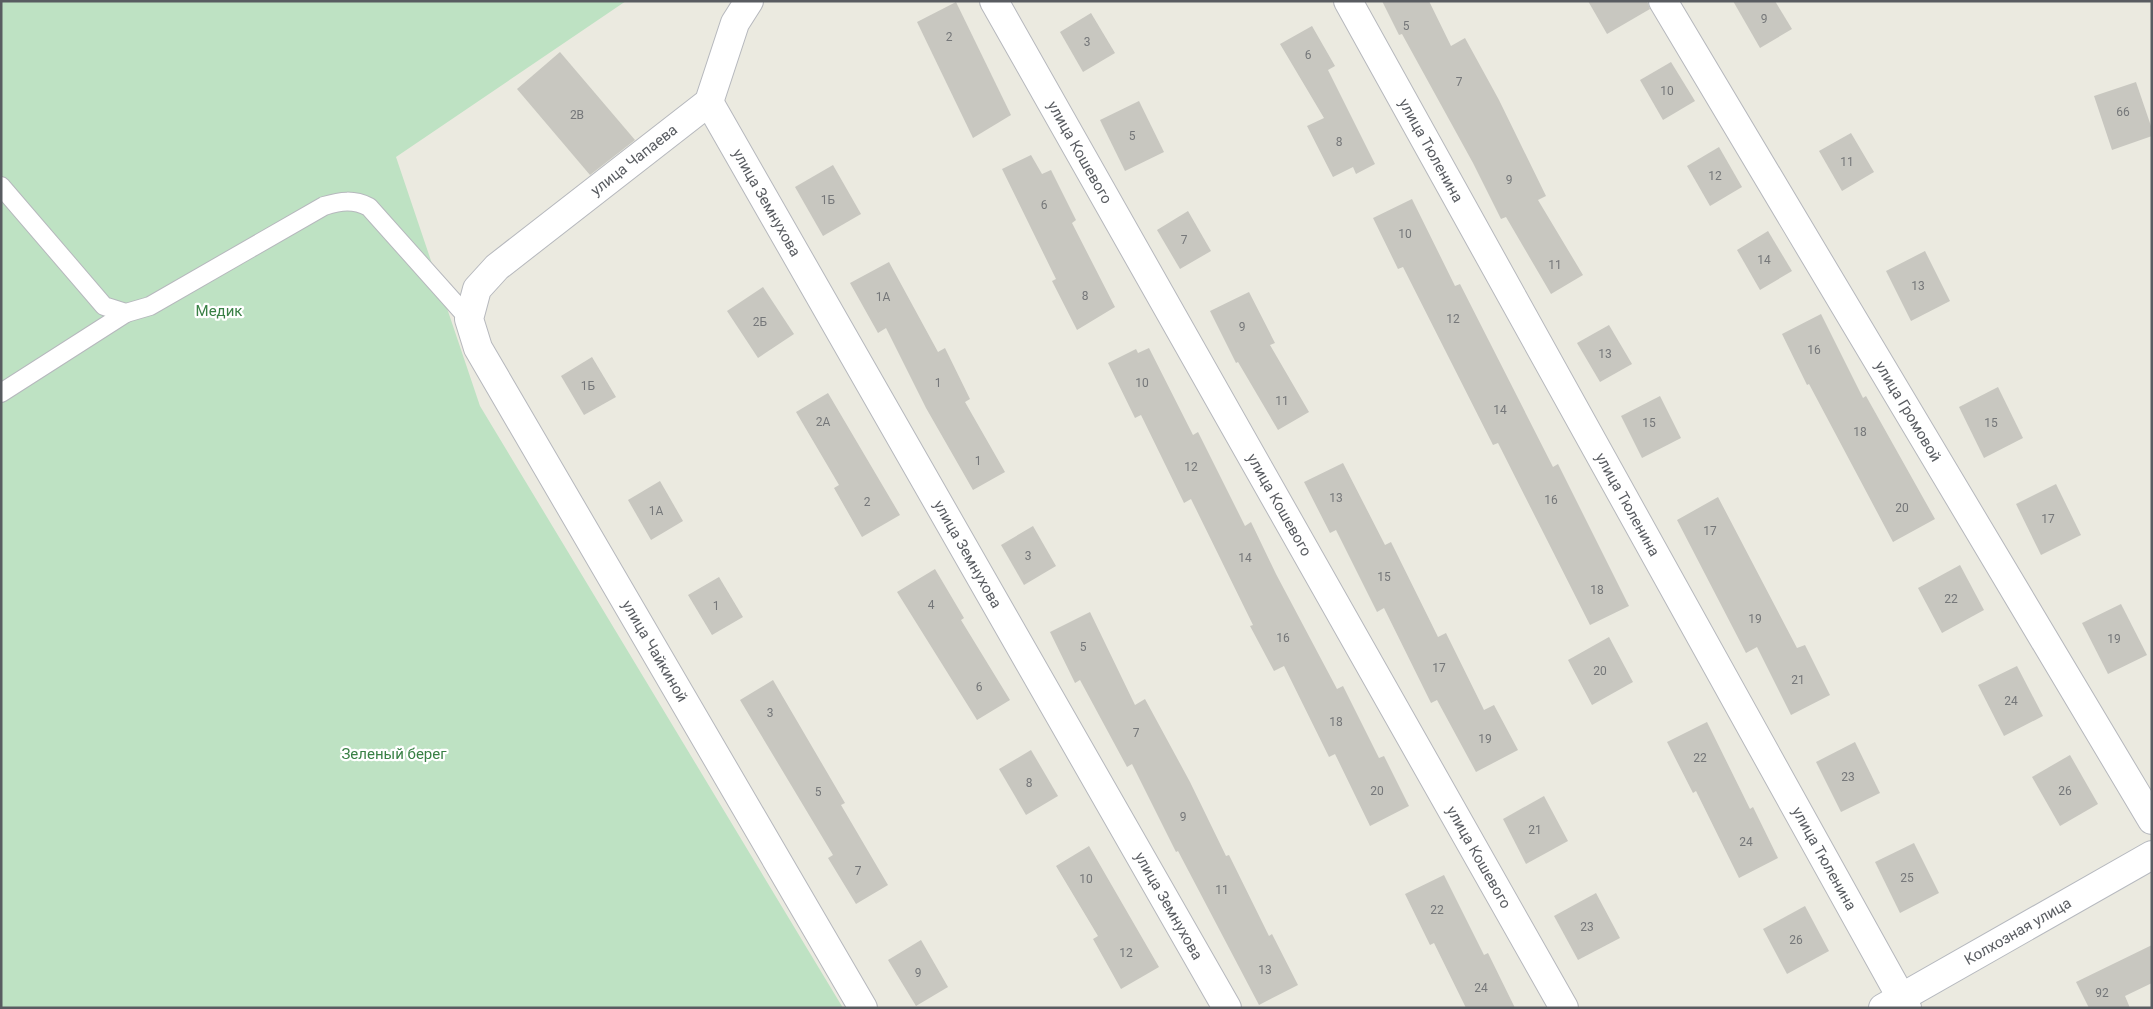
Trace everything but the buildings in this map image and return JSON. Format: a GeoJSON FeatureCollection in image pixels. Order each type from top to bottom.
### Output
{"type":"FeatureCollection","features":[{"type":"Feature","properties":{"kind":"street"},"geometry":{"type":"LineString","coordinates":[[709,102],[735,23],[749,1]]}},
{"type":"Feature","properties":{"kind":"street","name":"улица Кошевого"},"geometry":{"type":"LineString","coordinates":[[994,1],[1564,1008]]}},
{"type":"Feature","properties":{"kind":"street","name":"улица Тюленина"},"geometry":{"type":"LineString","coordinates":[[1348,1],[1897,1004]]}},
{"type":"Feature","properties":{"kind":"street","name":"улица Громовой"},"geometry":{"type":"LineString","coordinates":[[1663,1],[2152,820]]}},
{"type":"Feature","properties":{"kind":"street","name":"улица Чапаева"},"geometry":{"type":"LineString","coordinates":[[469,319],[477,289],[497,267],[709,102]]}},
{"type":"Feature","properties":{"kind":"street","name":"улица Земнухова"},"geometry":{"type":"LineString","coordinates":[[709,102],[1227,1008]]}},
{"type":"Feature","properties":{"kind":"street","name":"улица Чайкиной"},"geometry":{"type":"LineString","coordinates":[[469,319],[478,348],[863,1008]]}},
{"type":"Feature","properties":{"kind":"street","name":"Колхозная улица"},"geometry":{"type":"LineString","coordinates":[[1897,1004],[2152,855]]}},
{"type":"Feature","properties":{"kind":"lane"},"geometry":{"type":"LineString","coordinates":[[1,186],[104,306],[126,313]]}},
{"type":"Feature","properties":{"kind":"lane"},"geometry":{"type":"LineString","coordinates":[[1,393],[126,313],[150,306],[324,206],[342,200],[358,202],[369,208],[469,319]]}},
{"type":"Feature","properties":{"kind":"green space"},"geometry":{"type":"Polygon","coordinates":[[[1,1],[626,1],[396,157],[480,406],[843,1008],[1,1008],[1,1]]]}},
{"type":"Feature","properties":{"kind":"park label","name":"Медик"},"geometry":{"type":"Point","coordinates":[219,311]}},
{"type":"Feature","properties":{"kind":"park label","name":"Зеленый берег"},"geometry":{"type":"Point","coordinates":[394,754]}}]}
